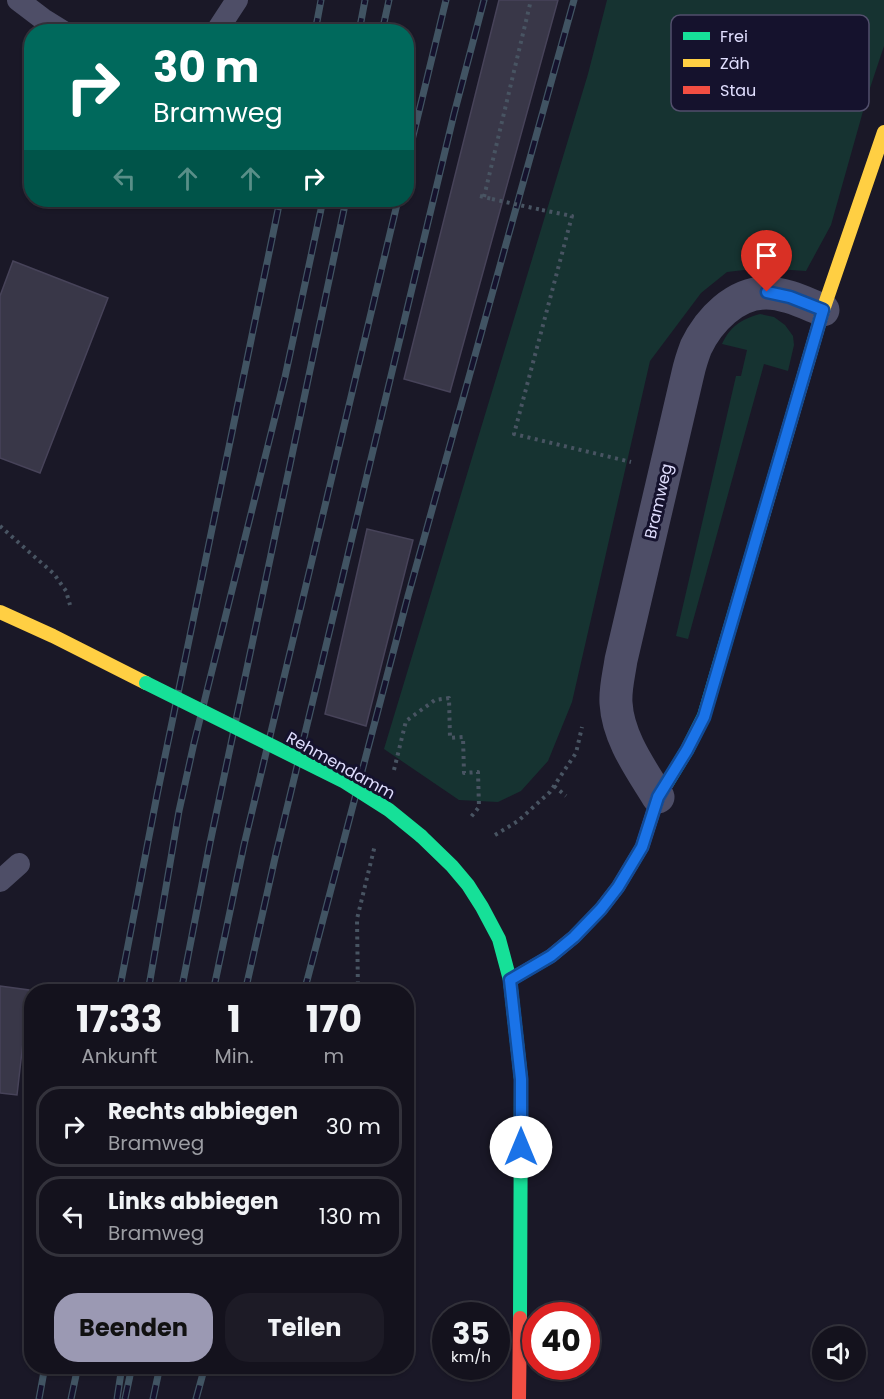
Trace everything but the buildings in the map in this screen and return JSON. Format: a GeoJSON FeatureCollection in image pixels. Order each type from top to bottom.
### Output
{"type":"FeatureCollection","features":[{"type":"Feature","properties":{"kind":"street"},"geometry":{"type":"LineString","coordinates":[[510,980],[551,956],[574,937],[618,887],[642,847],[658,797],[704,717],[823,310],[884,132]]}},
{"type":"Feature","properties":{"kind":"street","name":"Bramweg"},"geometry":{"type":"LineString","coordinates":[[658,797],[630,751],[616,705],[616,690],[665,470],[696,347],[717,316],[748,295],[767,292],[790,297],[823,310]]}},
{"type":"Feature","properties":{"kind":"street","name":"Rehmendamm"},"geometry":{"type":"LineString","coordinates":[[0,612],[53,636],[345,782],[389,810],[421,836],[468,885],[499,939],[510,980],[521,1079],[519,1399]]}},
{"type":"Feature","properties":{"kind":"lane"},"geometry":{"type":"LineString","coordinates":[[18,0],[51,24]]}},
{"type":"Feature","properties":{"kind":"lane"},"geometry":{"type":"LineString","coordinates":[[221,24],[237,0]]}},
{"type":"Feature","properties":{"kind":"lane"},"geometry":{"type":"LineString","coordinates":[[0,881],[19,864]]}},
{"type":"Feature","properties":{"kind":"path"},"geometry":{"type":"LineString","coordinates":[[531,0],[506,110],[482,196],[572,216],[514,434],[665,470]]}},
{"type":"Feature","properties":{"kind":"path"},"geometry":{"type":"LineString","coordinates":[[0,526],[54,574],[66,591],[70,605]]}},
{"type":"Feature","properties":{"kind":"path"},"geometry":{"type":"LineString","coordinates":[[449,698],[450,738],[463,737],[464,773],[478,772],[479,807],[471,818]]}},
{"type":"Feature","properties":{"kind":"path"},"geometry":{"type":"LineString","coordinates":[[495,835],[518,821],[550,792],[576,753],[588,701],[616,705]]}},
{"type":"Feature","properties":{"kind":"path"},"geometry":{"type":"LineString","coordinates":[[554,786],[566,796]]}},
{"type":"Feature","properties":{"kind":"green space"},"geometry":{"type":"Polygon","coordinates":[[[607,0],[884,0],[884,46],[869,91],[869,15],[671,15],[671,111],[863,111],[831,225],[806,271],[761,268],[727,272],[701,293],[650,361],[572,702],[548,761],[521,791],[498,802],[459,800],[384,749],[588,74],[607,0]]]}},
{"type":"Feature","properties":{"kind":"green space"},"geometry":{"type":"Polygon","coordinates":[[[760,314],[774,317],[785,325],[793,336],[794,345],[788,371],[764,364],[688,639],[676,636],[736,376],[741,376],[747,350],[722,344],[737,324],[760,314]]]}},
{"type":"Feature","properties":{"kind":"railway"},"geometry":{"type":"LineString","coordinates":[[316,24],[321,0]]}},
{"type":"Feature","properties":{"kind":"railway"},"geometry":{"type":"LineString","coordinates":[[360,24],[365,0]]}},
{"type":"Feature","properties":{"kind":"railway"},"geometry":{"type":"LineString","coordinates":[[384,24],[389,0]]}},
{"type":"Feature","properties":{"kind":"railway"},"geometry":{"type":"LineString","coordinates":[[414,132],[446,0]]}},
{"type":"Feature","properties":{"kind":"railway"},"geometry":{"type":"LineString","coordinates":[[247,984],[454,114],[484,0]]}},
{"type":"Feature","properties":{"kind":"railway"},"geometry":{"type":"LineString","coordinates":[[306,984],[408,596],[574,0]]}},
{"type":"Feature","properties":{"kind":"railway"},"geometry":{"type":"LineString","coordinates":[[121,984],[157,795],[279,207]]}},
{"type":"Feature","properties":{"kind":"railway"},"geometry":{"type":"LineString","coordinates":[[149,984],[179,811],[194,743],[285,377],[321,207]]}},
{"type":"Feature","properties":{"kind":"railway"},"geometry":{"type":"LineString","coordinates":[[183,984],[210,843],[345,207]]}},
{"type":"Feature","properties":{"kind":"railway"},"geometry":{"type":"LineString","coordinates":[[215,984],[244,845],[396,207]]}},
{"type":"Feature","properties":{"kind":"railway"},"geometry":{"type":"LineString","coordinates":[[39,1399],[44,1374]]}},
{"type":"Feature","properties":{"kind":"railway"},"geometry":{"type":"LineString","coordinates":[[71,1399],[76,1374]]}},
{"type":"Feature","properties":{"kind":"railway"},"geometry":{"type":"LineString","coordinates":[[117,1399],[121,1374]]}},
{"type":"Feature","properties":{"kind":"railway"},"geometry":{"type":"LineString","coordinates":[[125,1399],[130,1374]]}},
{"type":"Feature","properties":{"kind":"railway"},"geometry":{"type":"LineString","coordinates":[[153,1399],[158,1374]]}},
{"type":"Feature","properties":{"kind":"railway"},"geometry":{"type":"LineString","coordinates":[[196,1399],[203,1374]]}},
{"type":"Feature","properties":{"kind":"traffic: fast"},"geometry":{"type":"LineString","coordinates":[[667,783],[704,716],[762,519]]}},
{"type":"Feature","properties":{"kind":"traffic: fast"},"geometry":{"type":"LineString","coordinates":[[146,683],[345,782],[389,810],[421,836]]}},
{"type":"Feature","properties":{"kind":"traffic: fast"},"geometry":{"type":"LineString","coordinates":[[421,836],[452,866],[482,907],[499,939],[510,980],[521,1079],[520,1318]]}},
{"type":"Feature","properties":{"kind":"traffic: slow"},"geometry":{"type":"LineString","coordinates":[[762,519],[823,310],[884,132]]}},
{"type":"Feature","properties":{"kind":"traffic: slow"},"geometry":{"type":"LineString","coordinates":[[0,612],[146,683]]}},
{"type":"Feature","properties":{"kind":"traffic: jam"},"geometry":{"type":"LineString","coordinates":[[510,980],[551,956],[574,937],[601,909],[618,887],[642,847],[658,797],[667,783]]}},
{"type":"Feature","properties":{"kind":"traffic: jam"},"geometry":{"type":"LineString","coordinates":[[519,1399],[520,1318]]}},
{"type":"Feature","properties":{"kind":"route"},"geometry":{"type":"LineString","coordinates":[[521,1147],[521,1079],[510,980],[551,956],[574,937],[618,887],[642,847],[658,797],[704,717],[823,310],[790,297],[767,292]]}}]}
